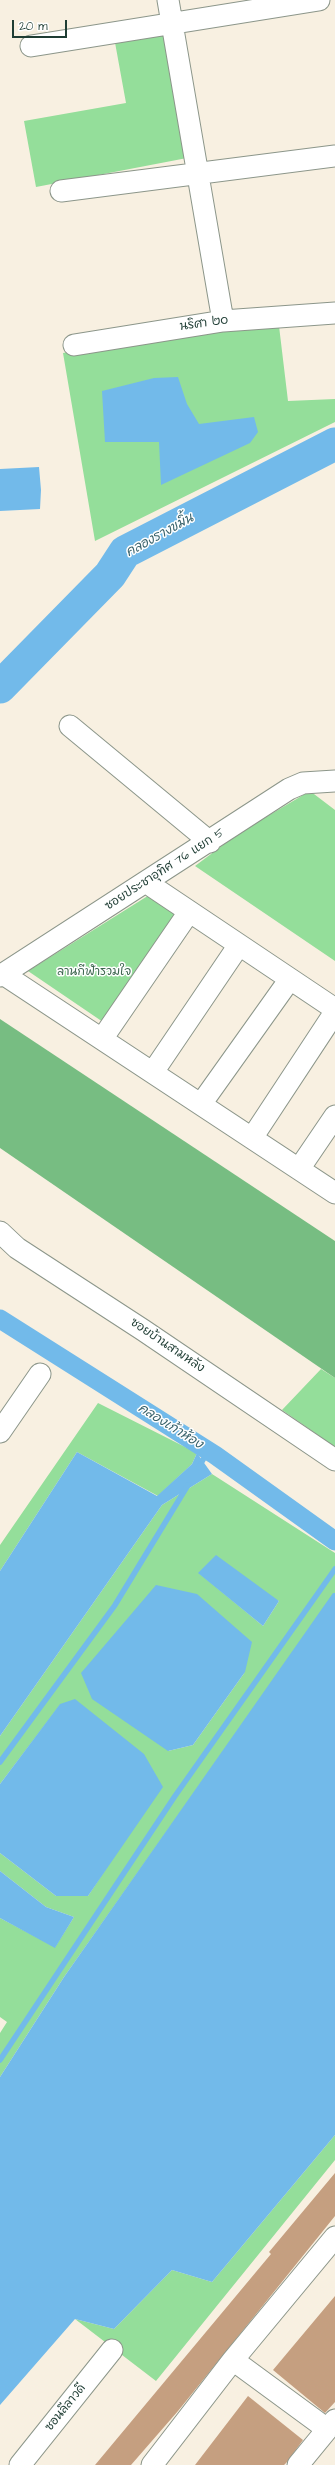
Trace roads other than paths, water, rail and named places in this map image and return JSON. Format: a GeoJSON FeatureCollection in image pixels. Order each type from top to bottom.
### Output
{"type":"FeatureCollection","features":[{"type":"Feature","properties":{"kind":"street"},"geometry":{"type":"LineString","coordinates":[[168,0],[223,321]]}},
{"type":"Feature","properties":{"kind":"street"},"geometry":{"type":"LineString","coordinates":[[31,46],[172,22],[319,0]]}},
{"type":"Feature","properties":{"kind":"street"},"geometry":{"type":"LineString","coordinates":[[61,191],[335,156]]}},
{"type":"Feature","properties":{"kind":"street","name":"นริศา ๒๐"},"geometry":{"type":"LineString","coordinates":[[74,345],[223,321],[335,313]]}},
{"type":"Feature","properties":{"kind":"street"},"geometry":{"type":"LineString","coordinates":[[70,726],[210,842]]}},
{"type":"Feature","properties":{"kind":"street","name":"ซอยประชาอุทิศ 76 แยก 5"},"geometry":{"type":"LineString","coordinates":[[2,975],[147,883],[289,789],[303,783],[335,781]]}},
{"type":"Feature","properties":{"kind":"street"},"geometry":{"type":"LineString","coordinates":[[147,883],[335,1009]]}},
{"type":"Feature","properties":{"kind":"street"},"geometry":{"type":"LineString","coordinates":[[102,1039],[189,912]]}},
{"type":"Feature","properties":{"kind":"street"},"geometry":{"type":"LineString","coordinates":[[153,1072],[239,945]]}},
{"type":"Feature","properties":{"kind":"street"},"geometry":{"type":"LineString","coordinates":[[2,975],[153,1072],[335,1193]]}},
{"type":"Feature","properties":{"kind":"street"},"geometry":{"type":"LineString","coordinates":[[201,1104],[290,978]]}},
{"type":"Feature","properties":{"kind":"street"},"geometry":{"type":"LineString","coordinates":[[252,1138],[335,1012]]}},
{"type":"Feature","properties":{"kind":"street"},"geometry":{"type":"LineString","coordinates":[[299,1169],[335,1116]]}},
{"type":"Feature","properties":{"kind":"street","name":"ซอยบ้านสามหลัง"},"geometry":{"type":"LineString","coordinates":[[0,1232],[17,1248],[143,1330],[335,1460]]}},
{"type":"Feature","properties":{"kind":"street"},"geometry":{"type":"LineString","coordinates":[[0,1432],[40,1374]]}},
{"type":"Feature","properties":{"kind":"street"},"geometry":{"type":"LineString","coordinates":[[152,2465],[233,2360],[335,2237]]}},
{"type":"Feature","properties":{"kind":"street","name":"ซอนลีลาวดี"},"geometry":{"type":"LineString","coordinates":[[20,2465],[112,2350]]}},
{"type":"Feature","properties":{"kind":"street"},"geometry":{"type":"LineString","coordinates":[[233,2360],[331,2424],[298,2465]]}},
{"type":"Feature","properties":{"kind":"water"},"geometry":{"type":"Polygon","coordinates":[[[178,377],[187,404],[199,424],[254,417],[258,432],[250,443],[161,485],[159,442],[105,442],[102,391],[154,378],[178,377]]]}},
{"type":"Feature","properties":{"kind":"water"},"geometry":{"type":"Polygon","coordinates":[[[39,467],[41,490],[40,509],[0,511],[0,469],[39,467]]]}},
{"type":"Feature","properties":{"kind":"water"},"geometry":{"type":"Polygon","coordinates":[[[77,1452],[157,1496],[192,1464],[197,1453],[212,1474],[162,1505],[0,1736],[0,1571],[77,1452]]]}},
{"type":"Feature","properties":{"kind":"water"},"geometry":{"type":"Polygon","coordinates":[[[216,1555],[279,1601],[263,1626],[198,1573],[216,1555]]]}},
{"type":"Feature","properties":{"kind":"water"},"geometry":{"type":"Polygon","coordinates":[[[156,1585],[197,1594],[252,1642],[245,1672],[193,1745],[168,1751],[92,1699],[81,1673],[156,1585]]]}},
{"type":"Feature","properties":{"kind":"water"},"geometry":{"type":"Polygon","coordinates":[[[333,1593],[335,1593],[335,2135],[212,2282],[172,2270],[114,2329],[75,2319],[0,2405],[0,2077],[64,1977],[333,1593]]]}},
{"type":"Feature","properties":{"kind":"water"},"geometry":{"type":"Polygon","coordinates":[[[75,1699],[144,1754],[163,1787],[88,1896],[56,1896],[0,1853],[0,1784],[60,1704],[75,1699]]]}},
{"type":"Feature","properties":{"kind":"water"},"geometry":{"type":"Polygon","coordinates":[[[0,1871],[46,1907],[74,1917],[55,1948],[0,1918],[0,1871]]]}},
{"type":"Feature","properties":{"kind":"waterway","name":"คลองรางขมิ้น"},"geometry":{"type":"LineString","coordinates":[[0,687],[110,575],[125,552],[335,444]]}},
{"type":"Feature","properties":{"kind":"waterway","name":"คลองเก้าห้อง"},"geometry":{"type":"LineString","coordinates":[[0,1319],[215,1455],[335,1541]]}},
{"type":"Feature","properties":{"kind":"waterway"},"geometry":{"type":"LineString","coordinates":[[199,1467],[208,1451]]}},
{"type":"Feature","properties":{"kind":"waterway"},"geometry":{"type":"LineString","coordinates":[[0,1762],[115,1605],[188,1485]]}},
{"type":"Feature","properties":{"kind":"waterway"},"geometry":{"type":"LineString","coordinates":[[0,2060],[175,1796],[335,1569]]}},
{"type":"Feature","properties":{"kind":"park label","name":"ลานกีฬารวมใจ"},"geometry":{"type":"Point","coordinates":[94,972]}}]}
